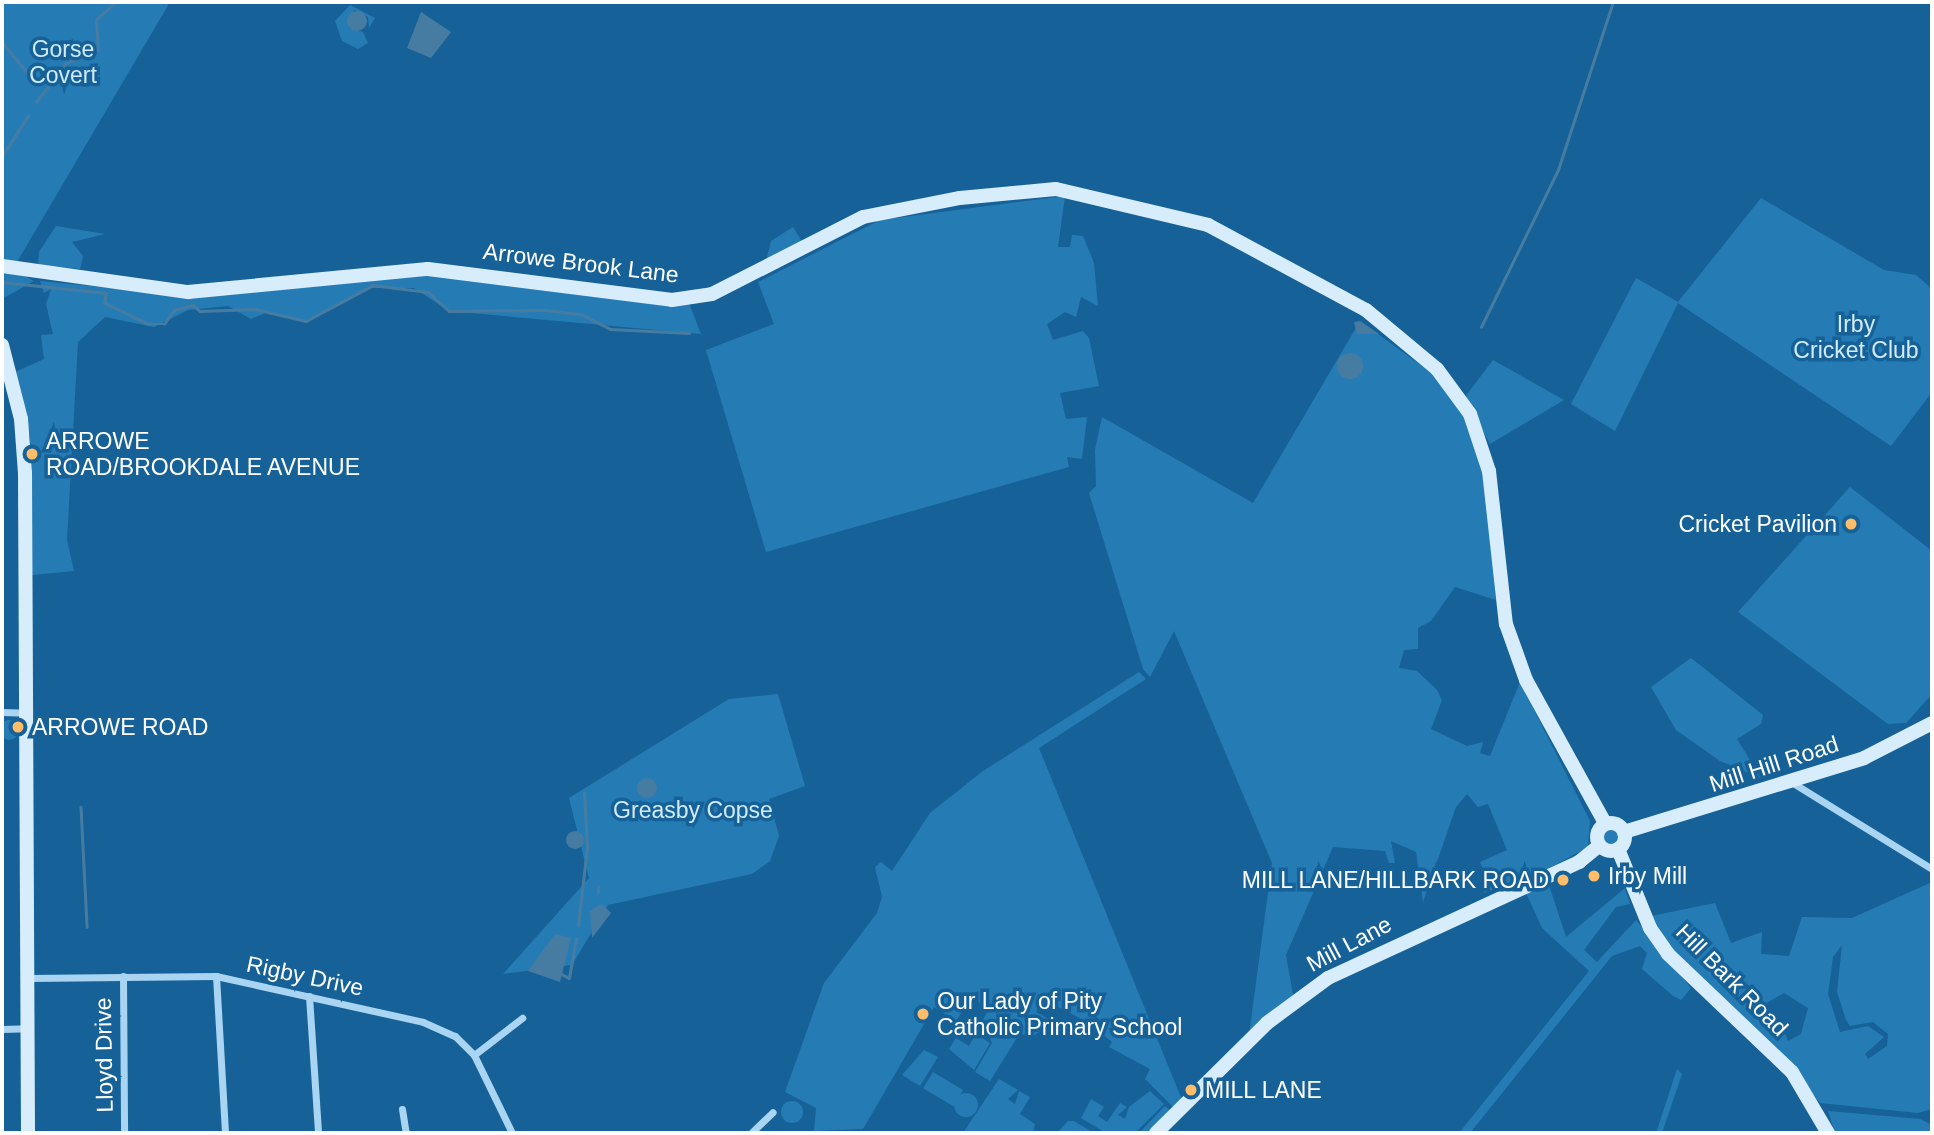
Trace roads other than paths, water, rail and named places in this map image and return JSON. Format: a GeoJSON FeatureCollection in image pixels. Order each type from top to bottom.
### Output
{"type":"FeatureCollection","features":[{"type":"Feature","properties":{"kind":"street","name":"Arrowe Brook Lane"},"geometry":{"type":"LineString","coordinates":[[2,266],[188,292],[428,269],[673,300],[712,294],[863,217],[960,198],[1056,189],[1208,226],[1366,310],[1437,369],[1470,414],[1489,471],[1506,624],[1526,680],[1605,823]]}},
{"type":"Feature","properties":{"kind":"street"},"geometry":{"type":"LineString","coordinates":[[2,345],[25,473],[28,1133]]}},
{"type":"Feature","properties":{"kind":"street"},"geometry":{"type":"LineString","coordinates":[[2,712],[26,713]]}},
{"type":"Feature","properties":{"kind":"street","name":"Mill Hill Road"},"geometry":{"type":"LineString","coordinates":[[1624,832],[1793,783],[1864,758],[1932,723]]}},
{"type":"Feature","properties":{"kind":"street"},"geometry":{"type":"LineString","coordinates":[[1793,783],[1932,869]]}},
{"type":"Feature","properties":{"kind":"street"},"geometry":{"type":"LineString","coordinates":[[1605,823],[1624,832],[1618,849],[1599,845],[1597,833],[1605,823]]}},
{"type":"Feature","properties":{"kind":"street","name":"Mill Lane"},"geometry":{"type":"LineString","coordinates":[[1156,1133],[1267,1023],[1328,978],[1579,862],[1599,845]]}},
{"type":"Feature","properties":{"kind":"street","name":"Hill Bark Road"},"geometry":{"type":"LineString","coordinates":[[1618,849],[1650,928],[1668,954],[1792,1072],[1828,1133]]}},
{"type":"Feature","properties":{"kind":"street","name":"Lloyd Drive"},"geometry":{"type":"LineString","coordinates":[[122,976],[124,1133]]}},
{"type":"Feature","properties":{"kind":"street"},"geometry":{"type":"LineString","coordinates":[[216,976],[226,1133]]}},
{"type":"Feature","properties":{"kind":"street","name":"Rigby Drive"},"geometry":{"type":"LineString","coordinates":[[29,978],[216,976],[423,1022],[455,1036],[474,1055],[512,1133]]}},
{"type":"Feature","properties":{"kind":"street"},"geometry":{"type":"LineString","coordinates":[[309,996],[317,1133]]}},
{"type":"Feature","properties":{"kind":"street"},"geometry":{"type":"LineString","coordinates":[[474,1055],[522,1018]]}},
{"type":"Feature","properties":{"kind":"street"},"geometry":{"type":"LineString","coordinates":[[2,1029],[28,1028]]}},
{"type":"Feature","properties":{"kind":"street"},"geometry":{"type":"LineString","coordinates":[[402,1109],[406,1133]]}},
{"type":"Feature","properties":{"kind":"street"},"geometry":{"type":"LineString","coordinates":[[751,1133],[773,1112]]}},
{"type":"Feature","properties":{"kind":"waterway"},"geometry":{"type":"LineString","coordinates":[[36,102],[65,64],[98,50],[96,20],[115,2]]}},
{"type":"Feature","properties":{"kind":"waterway"},"geometry":{"type":"LineString","coordinates":[[1481,327],[1558,170],[1613,2]]}},
{"type":"Feature","properties":{"kind":"waterway"},"geometry":{"type":"LineString","coordinates":[[2,42],[32,78]]}},
{"type":"Feature","properties":{"kind":"waterway"},"geometry":{"type":"LineString","coordinates":[[2,156],[28,116]]}},
{"type":"Feature","properties":{"kind":"waterway"},"geometry":{"type":"LineString","coordinates":[[2,282],[106,293],[105,303],[149,324],[164,324],[174,310],[193,305],[200,311],[255,309],[306,321],[373,285],[428,292],[449,311],[546,310],[581,314],[610,329],[689,333]]}},
{"type":"Feature","properties":{"kind":"waterway"},"geometry":{"type":"LineString","coordinates":[[578,926],[587,847],[584,793]]}},
{"type":"Feature","properties":{"kind":"waterway"},"geometry":{"type":"LineString","coordinates":[[81,807],[87,927]]}},
{"type":"Feature","properties":{"kind":"waterway"},"geometry":{"type":"LineString","coordinates":[[598,887],[598,892]]}},
{"type":"Feature","properties":{"kind":"waterway"},"geometry":{"type":"LineString","coordinates":[[562,974],[569,978],[576,939]]}},
{"type":"Feature","properties":{"kind":"place","name":"ARROWE ROAD/BROOKDALE AVENUE"},"geometry":{"type":"Point","coordinates":[32,454]}},
{"type":"Feature","properties":{"kind":"place","name":"Cricket Pavilion"},"geometry":{"type":"Point","coordinates":[1851,524]}},
{"type":"Feature","properties":{"kind":"place","name":"ARROWE ROAD"},"geometry":{"type":"Point","coordinates":[18,727]}},
{"type":"Feature","properties":{"kind":"place","name":"Irby Mill"},"geometry":{"type":"Point","coordinates":[1594,876]}},
{"type":"Feature","properties":{"kind":"place","name":"MILL LANE/HILLBARK ROAD"},"geometry":{"type":"Point","coordinates":[1563,880]}},
{"type":"Feature","properties":{"kind":"place","name":"Our Lady of Pity Catholic Primary School"},"geometry":{"type":"Point","coordinates":[923,1014]}},
{"type":"Feature","properties":{"kind":"place","name":"MILL LANE"},"geometry":{"type":"Point","coordinates":[1191,1090]}},
{"type":"Feature","properties":{"kind":"park label","name":"Gorse Covert"},"geometry":{"type":"Point","coordinates":[63,62]}},
{"type":"Feature","properties":{"kind":"park label","name":"Irby Cricket Club"},"geometry":{"type":"Point","coordinates":[1856,337]}},
{"type":"Feature","properties":{"kind":"park label","name":"Greasby Copse"},"geometry":{"type":"Point","coordinates":[693,810]}}]}
